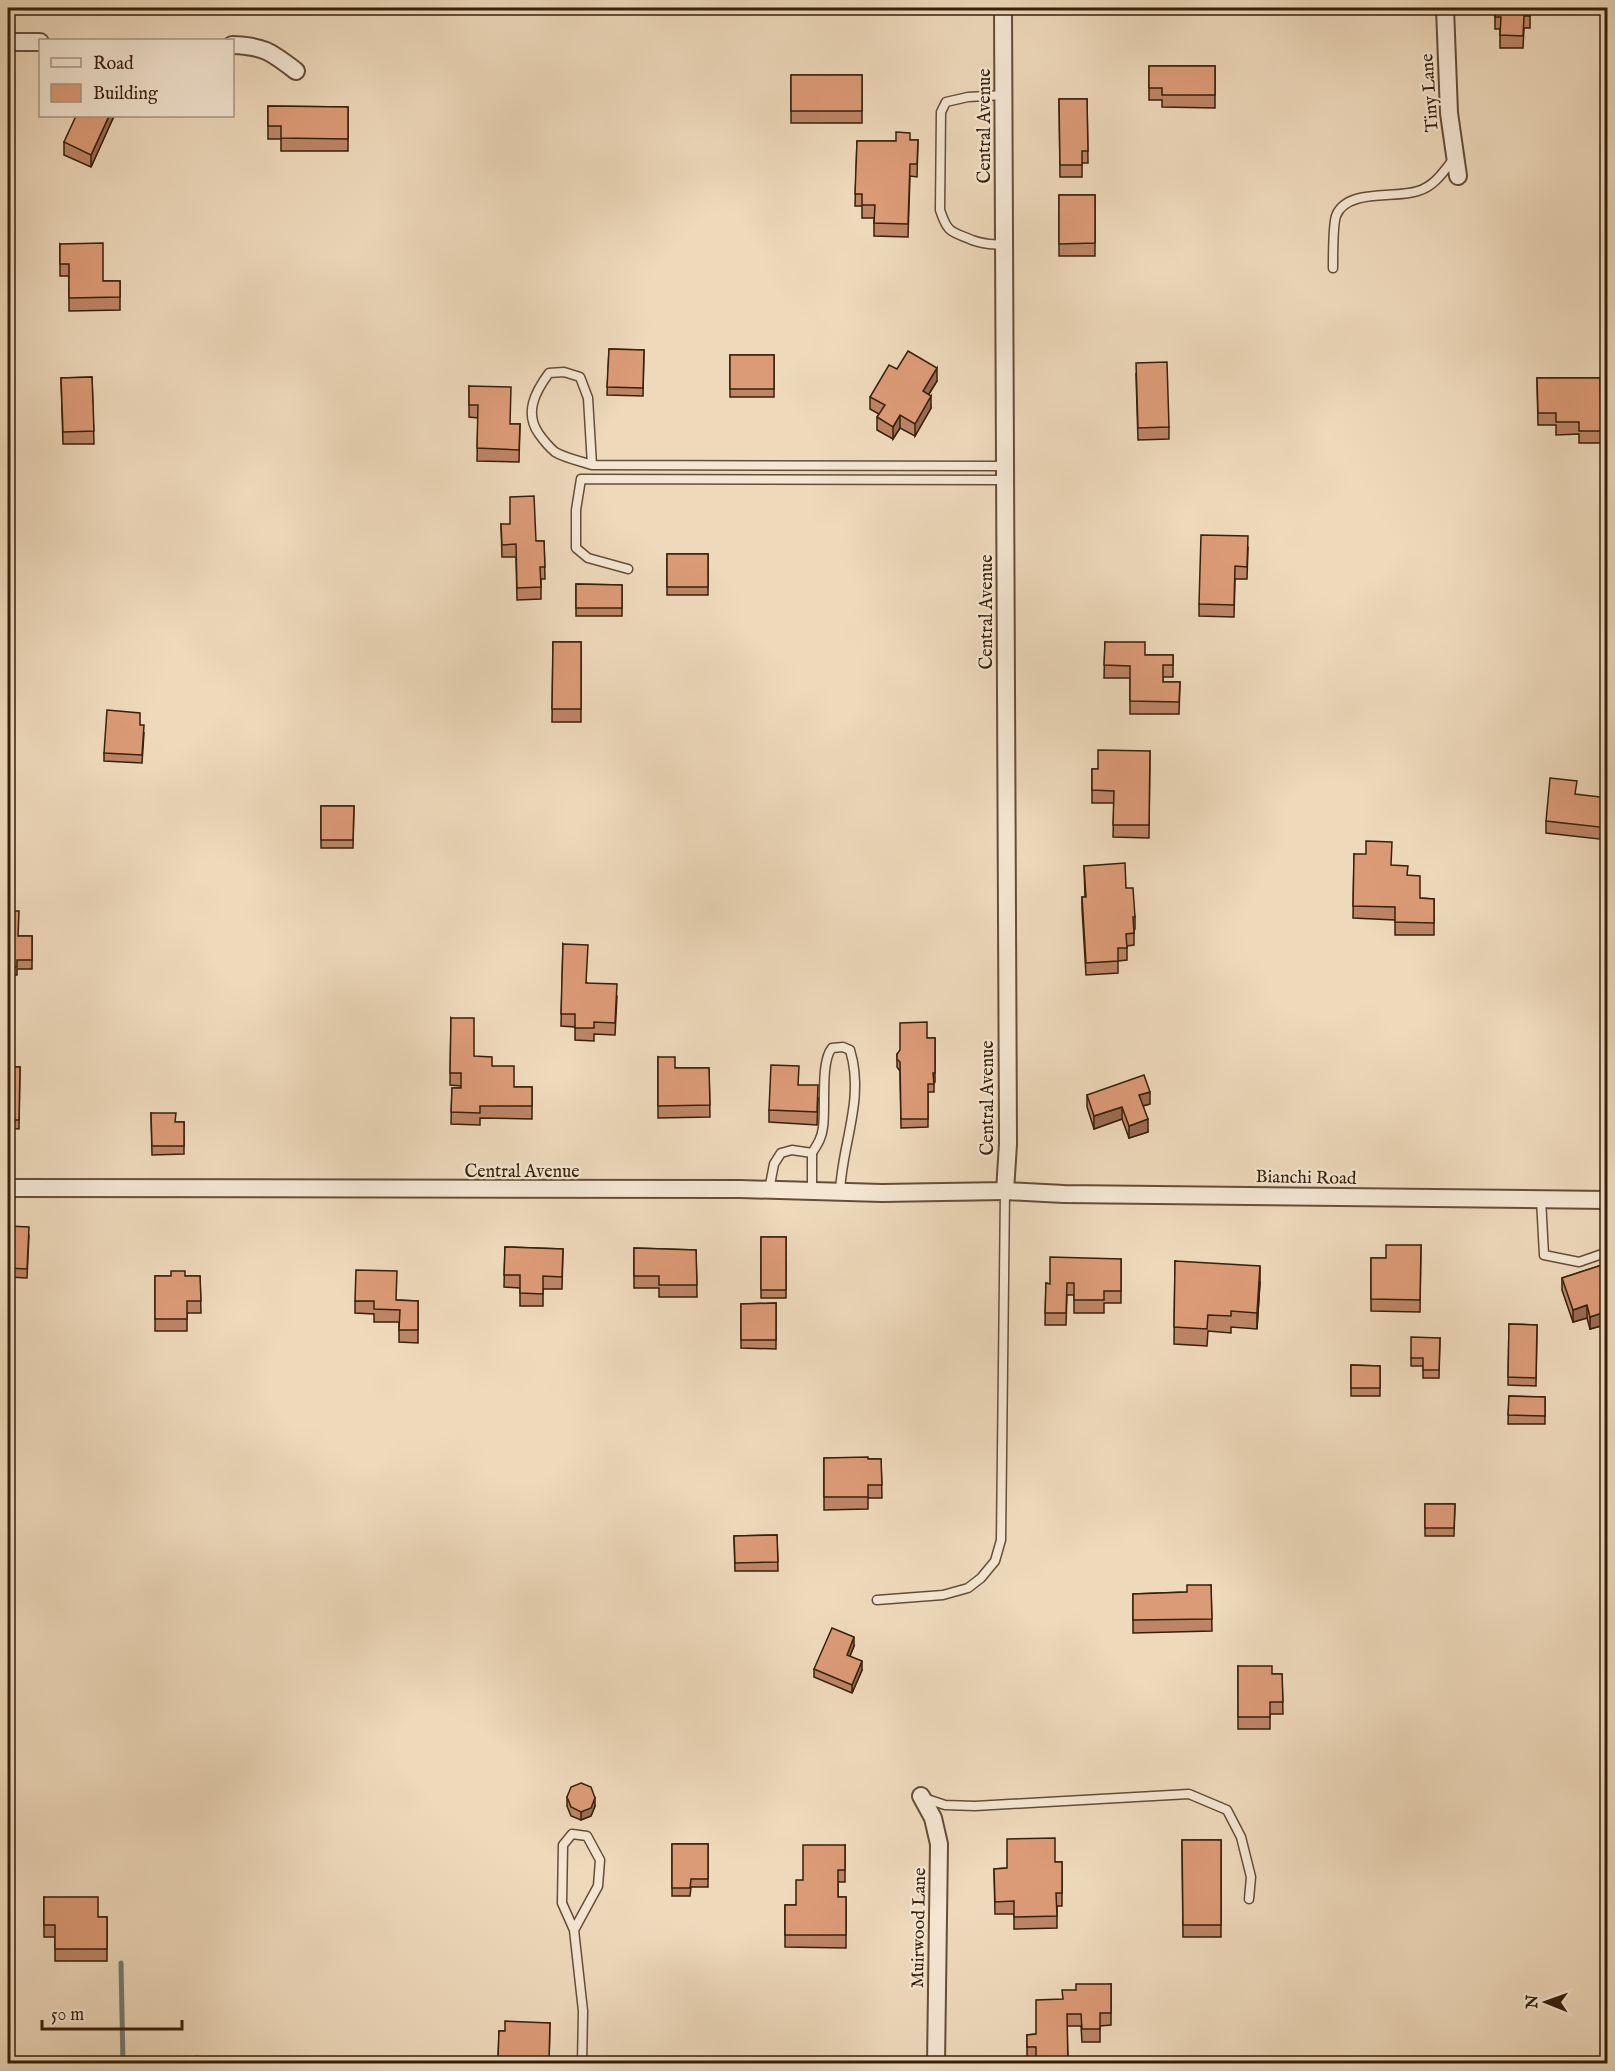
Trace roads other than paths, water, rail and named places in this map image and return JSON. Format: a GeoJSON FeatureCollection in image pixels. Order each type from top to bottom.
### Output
{"type":"FeatureCollection","features":[{"type":"Feature","properties":{"kind":"street","name":"Central Avenue"},"geometry":{"type":"LineString","coordinates":[[8,1188],[1005,1191],[1008,1144],[1003,8]]}},
{"type":"Feature","properties":{"kind":"street","name":"Tiny Lane"},"geometry":{"type":"LineString","coordinates":[[1445,8],[1449,113],[1458,176]]}},
{"type":"Feature","properties":{"kind":"street"},"geometry":{"type":"LineString","coordinates":[[8,42],[39,42]]}},
{"type":"Feature","properties":{"kind":"street"},"geometry":{"type":"LineString","coordinates":[[234,45],[253,46],[271,52],[296,71]]}},
{"type":"Feature","properties":{"kind":"street","name":"Bianchi Road"},"geometry":{"type":"LineString","coordinates":[[1005,1191],[1064,1194],[1608,1200]]}},
{"type":"Feature","properties":{"kind":"street","name":"Muirwood Lane"},"geometry":{"type":"LineString","coordinates":[[921,1796],[933,1818],[939,1844],[936,2064]]}},
{"type":"Feature","properties":{"kind":"lane"},"geometry":{"type":"LineString","coordinates":[[1004,95],[968,97],[946,102],[941,112],[940,210],[944,223],[953,233],[982,244],[1004,244]]}},
{"type":"Feature","properties":{"kind":"lane"},"geometry":{"type":"LineString","coordinates":[[1333,268],[1336,216],[1347,203],[1361,198],[1417,192],[1438,180],[1455,157]]}},
{"type":"Feature","properties":{"kind":"lane"},"geometry":{"type":"LineString","coordinates":[[592,465],[588,398],[580,376],[564,372],[549,373],[537,390],[531,410],[533,425],[556,453],[592,465],[1005,473]]}},
{"type":"Feature","properties":{"kind":"lane"},"geometry":{"type":"LineString","coordinates":[[628,569],[588,558],[576,548],[576,510],[581,479],[1005,473]]}},
{"type":"Feature","properties":{"kind":"lane"},"geometry":{"type":"LineString","coordinates":[[812,1191],[812,1153],[824,1127],[825,1074],[828,1052],[832,1048],[843,1047],[850,1050],[856,1079],[854,1110],[840,1179],[840,1192]]}},
{"type":"Feature","properties":{"kind":"lane"},"geometry":{"type":"LineString","coordinates":[[769,1190],[774,1164],[781,1153],[800,1150],[812,1153]]}},
{"type":"Feature","properties":{"kind":"lane"},"geometry":{"type":"LineString","coordinates":[[877,1600],[943,1595],[968,1588],[981,1578],[995,1561],[1001,1540],[1005,1191]]}},
{"type":"Feature","properties":{"kind":"lane"},"geometry":{"type":"LineString","coordinates":[[1541,1199],[1544,1255],[1579,1262],[1605,1253],[1608,1248]]}},
{"type":"Feature","properties":{"kind":"lane"},"geometry":{"type":"LineString","coordinates":[[921,1796],[945,1805],[975,1806],[1190,1794],[1227,1810],[1241,1837],[1251,1877],[1249,1899]]}},
{"type":"Feature","properties":{"kind":"lane"},"geometry":{"type":"LineString","coordinates":[[574,1930],[598,1886],[600,1860],[587,1836],[572,1834],[563,1845],[562,1903],[574,1930],[583,2012],[582,2064]]}},
{"type":"Feature","properties":{"kind":"lane"},"geometry":{"type":"LineString","coordinates":[[184,2064],[197,2061]]}},
{"type":"Feature","properties":{"kind":"waterway"},"geometry":{"type":"LineString","coordinates":[[121,1963],[123,2064]]}}]}
